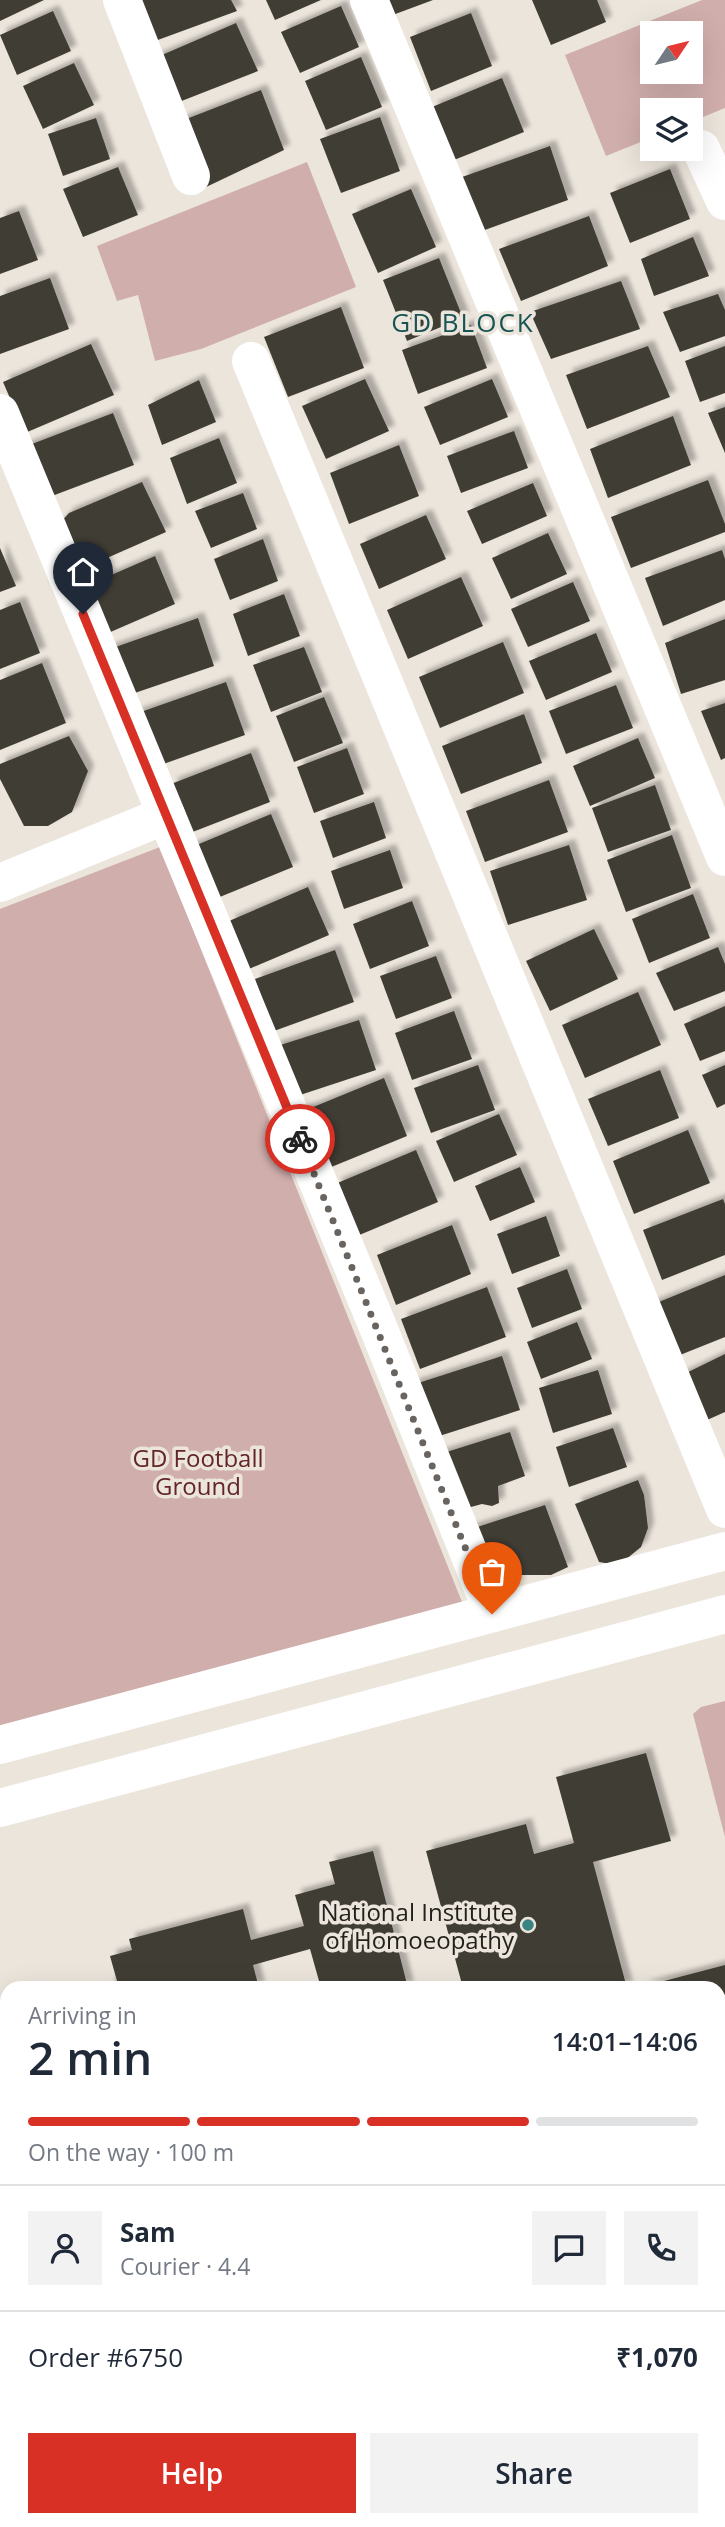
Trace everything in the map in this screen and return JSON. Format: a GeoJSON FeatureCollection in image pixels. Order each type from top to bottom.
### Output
{"type":"FeatureCollection","features":[{"type":"Feature","properties":{"kind":"street"},"geometry":{"type":"LineString","coordinates":[[122,0],[191,176]]}},
{"type":"Feature","properties":{"kind":"street"},"geometry":{"type":"LineString","coordinates":[[369,0],[725,857]]}},
{"type":"Feature","properties":{"kind":"street"},"geometry":{"type":"LineString","coordinates":[[703,153],[725,201]]}},
{"type":"Feature","properties":{"kind":"street"},"geometry":{"type":"LineString","coordinates":[[251,361],[725,1509]]}},
{"type":"Feature","properties":{"kind":"street"},"geometry":{"type":"LineString","coordinates":[[0,413],[367,1302],[492,1614]]}},
{"type":"Feature","properties":{"kind":"street"},"geometry":{"type":"LineString","coordinates":[[0,883],[166,815]]}},
{"type":"Feature","properties":{"kind":"street"},"geometry":{"type":"LineString","coordinates":[[0,1745],[725,1551]]}},
{"type":"Feature","properties":{"kind":"street"},"geometry":{"type":"LineString","coordinates":[[0,1808],[725,1614]]}},
{"type":"Feature","properties":{"kind":"green space"},"geometry":{"type":"Polygon","coordinates":[[[702,0],[725,0],[725,108],[703,117],[703,98],[640,98],[640,142],[606,156],[565,55],[640,25],[640,84],[704,84],[704,21],[650,21],[702,0]]]}},
{"type":"Feature","properties":{"kind":"green space"},"geometry":{"type":"Polygon","coordinates":[[[307,162],[356,287],[201,349],[155,361],[138,295],[117,301],[97,246],[307,162]]]}},
{"type":"Feature","properties":{"kind":"green space","name":"GD Football Ground"},"geometry":{"type":"Polygon","coordinates":[[[160,847],[462,1602],[0,1730],[0,909],[160,847]]]}},
{"type":"Feature","properties":{"kind":"green space"},"geometry":{"type":"Polygon","coordinates":[[[725,1701],[725,1837],[693,1714],[701,1707],[725,1701]]]}},
{"type":"Feature","properties":{"kind":"building"},"geometry":{"type":"Polygon","coordinates":[[[0,0],[44,0],[0,21],[0,0]]]}},
{"type":"Feature","properties":{"kind":"building"},"geometry":{"type":"Polygon","coordinates":[[[140,0],[231,0],[237,11],[155,41],[140,0]]]}},
{"type":"Feature","properties":{"kind":"building"},"geometry":{"type":"Polygon","coordinates":[[[266,0],[321,0],[275,20],[266,0]]]}},
{"type":"Feature","properties":{"kind":"building"},"geometry":{"type":"Polygon","coordinates":[[[384,0],[433,0],[390,16],[384,0]]]}},
{"type":"Feature","properties":{"kind":"building"},"geometry":{"type":"Polygon","coordinates":[[[532,0],[597,0],[606,22],[551,45],[532,0]]]}},
{"type":"Feature","properties":{"kind":"building"},"geometry":{"type":"Polygon","coordinates":[[[341,6],[359,47],[300,73],[281,32],[341,6]]]}},
{"type":"Feature","properties":{"kind":"building"},"geometry":{"type":"Polygon","coordinates":[[[53,11],[71,51],[17,75],[0,35],[53,11]]]}},
{"type":"Feature","properties":{"kind":"building"},"geometry":{"type":"Polygon","coordinates":[[[471,13],[492,66],[431,91],[410,37],[471,13]]]}},
{"type":"Feature","properties":{"kind":"building"},"geometry":{"type":"Polygon","coordinates":[[[236,23],[258,71],[179,102],[155,58],[236,23]]]}},
{"type":"Feature","properties":{"kind":"building"},"geometry":{"type":"Polygon","coordinates":[[[361,57],[382,107],[326,130],[305,81],[361,57]]]}},
{"type":"Feature","properties":{"kind":"building"},"geometry":{"type":"Polygon","coordinates":[[[74,63],[94,105],[43,129],[23,86],[74,63]]]}},
{"type":"Feature","properties":{"kind":"building"},"geometry":{"type":"Polygon","coordinates":[[[502,78],[524,132],[454,160],[432,107],[502,78]]]}},
{"type":"Feature","properties":{"kind":"building"},"geometry":{"type":"Polygon","coordinates":[[[261,90],[284,150],[204,188],[176,123],[261,90]]]}},
{"type":"Feature","properties":{"kind":"building"},"geometry":{"type":"Polygon","coordinates":[[[380,117],[400,171],[341,193],[320,139],[380,117]]]}},
{"type":"Feature","properties":{"kind":"building"},"geometry":{"type":"Polygon","coordinates":[[[96,118],[110,159],[63,176],[48,134],[96,118]]]}},
{"type":"Feature","properties":{"kind":"building"},"geometry":{"type":"Polygon","coordinates":[[[550,146],[568,200],[482,231],[462,177],[550,146]]]}},
{"type":"Feature","properties":{"kind":"building"},"geometry":{"type":"Polygon","coordinates":[[[118,167],[138,215],[83,237],[63,189],[118,167]]]}},
{"type":"Feature","properties":{"kind":"building"},"geometry":{"type":"Polygon","coordinates":[[[670,169],[690,219],[630,243],[610,193],[670,169]]]}},
{"type":"Feature","properties":{"kind":"building"},"geometry":{"type":"Polygon","coordinates":[[[411,189],[436,247],[378,273],[352,214],[411,189]]]}},
{"type":"Feature","properties":{"kind":"building"},"geometry":{"type":"Polygon","coordinates":[[[19,211],[38,260],[0,274],[0,218],[19,211]]]}},
{"type":"Feature","properties":{"kind":"building"},"geometry":{"type":"Polygon","coordinates":[[[589,216],[608,266],[521,301],[499,249],[589,216]]]}},
{"type":"Feature","properties":{"kind":"building"},"geometry":{"type":"Polygon","coordinates":[[[693,237],[709,276],[654,296],[641,259],[693,237]]]}},
{"type":"Feature","properties":{"kind":"building"},"geometry":{"type":"Polygon","coordinates":[[[439,258],[463,318],[407,341],[383,280],[439,258]]]}},
{"type":"Feature","properties":{"kind":"building"},"geometry":{"type":"Polygon","coordinates":[[[50,278],[69,329],[0,354],[0,296],[50,278]]]}},
{"type":"Feature","properties":{"kind":"building"},"geometry":{"type":"Polygon","coordinates":[[[621,281],[640,329],[551,359],[530,312],[621,281]]]}},
{"type":"Feature","properties":{"kind":"building"},"geometry":{"type":"Polygon","coordinates":[[[718,294],[725,310],[725,336],[680,352],[663,312],[718,294]]]}},
{"type":"Feature","properties":{"kind":"building"},"geometry":{"type":"Polygon","coordinates":[[[341,307],[364,368],[288,397],[264,337],[341,307]]]}},
{"type":"Feature","properties":{"kind":"building"},"geometry":{"type":"Polygon","coordinates":[[[471,325],[487,368],[418,394],[402,350],[471,325]]]}},
{"type":"Feature","properties":{"kind":"building"},"geometry":{"type":"Polygon","coordinates":[[[91,344],[114,395],[25,433],[3,382],[91,344]]]}},
{"type":"Feature","properties":{"kind":"building"},"geometry":{"type":"Polygon","coordinates":[[[648,346],[670,397],[587,429],[566,375],[648,346]]]}},
{"type":"Feature","properties":{"kind":"building"},"geometry":{"type":"Polygon","coordinates":[[[725,346],[725,393],[700,402],[685,361],[725,346]]]}},
{"type":"Feature","properties":{"kind":"building"},"geometry":{"type":"Polygon","coordinates":[[[365,379],[389,431],[326,459],[302,406],[365,379]]]}},
{"type":"Feature","properties":{"kind":"building"},"geometry":{"type":"Polygon","coordinates":[[[492,379],[508,417],[440,445],[424,407],[492,379]]]}},
{"type":"Feature","properties":{"kind":"building"},"geometry":{"type":"Polygon","coordinates":[[[199,380],[216,422],[162,445],[148,405],[199,380]]]}},
{"type":"Feature","properties":{"kind":"building"},"geometry":{"type":"Polygon","coordinates":[[[725,407],[725,453],[708,413],[725,407]]]}},
{"type":"Feature","properties":{"kind":"building"},"geometry":{"type":"Polygon","coordinates":[[[113,413],[134,465],[44,499],[24,447],[113,413]]]}},
{"type":"Feature","properties":{"kind":"building"},"geometry":{"type":"Polygon","coordinates":[[[673,416],[691,465],[608,498],[590,449],[673,416]]]}},
{"type":"Feature","properties":{"kind":"building"},"geometry":{"type":"Polygon","coordinates":[[[514,431],[528,468],[461,493],[447,456],[514,431]]]}},
{"type":"Feature","properties":{"kind":"building"},"geometry":{"type":"Polygon","coordinates":[[[219,438],[237,483],[187,504],[170,458],[219,438]]]}},
{"type":"Feature","properties":{"kind":"building"},"geometry":{"type":"Polygon","coordinates":[[[399,445],[419,496],[349,524],[330,473],[399,445]]]}},
{"type":"Feature","properties":{"kind":"building"},"geometry":{"type":"Polygon","coordinates":[[[708,480],[725,524],[725,532],[631,568],[611,517],[708,480]]]}},
{"type":"Feature","properties":{"kind":"building"},"geometry":{"type":"Polygon","coordinates":[[[142,482],[166,532],[91,565],[73,562],[58,525],[69,513],[142,482]]]}},
{"type":"Feature","properties":{"kind":"building"},"geometry":{"type":"Polygon","coordinates":[[[533,483],[547,516],[482,544],[467,511],[533,483]]]}},
{"type":"Feature","properties":{"kind":"building"},"geometry":{"type":"Polygon","coordinates":[[[243,493],[257,529],[211,548],[195,511],[243,493]]]}},
{"type":"Feature","properties":{"kind":"building"},"geometry":{"type":"Polygon","coordinates":[[[426,515],[446,559],[379,589],[360,544],[426,515]]]}},
{"type":"Feature","properties":{"kind":"building"},"geometry":{"type":"Polygon","coordinates":[[[548,533],[567,574],[511,599],[492,558],[548,533]]]}},
{"type":"Feature","properties":{"kind":"building"},"geometry":{"type":"Polygon","coordinates":[[[263,539],[278,581],[230,600],[214,559],[263,539]]]}},
{"type":"Feature","properties":{"kind":"building"},"geometry":{"type":"Polygon","coordinates":[[[0,548],[16,586],[0,592],[0,548]]]}},
{"type":"Feature","properties":{"kind":"building"},"geometry":{"type":"Polygon","coordinates":[[[722,550],[725,559],[725,600],[663,626],[645,578],[722,550]]]}},
{"type":"Feature","properties":{"kind":"building"},"geometry":{"type":"Polygon","coordinates":[[[155,556],[175,604],[99,637],[79,589],[155,556]]]}},
{"type":"Feature","properties":{"kind":"building"},"geometry":{"type":"Polygon","coordinates":[[[461,577],[483,626],[408,659],[387,610],[461,577]]]}},
{"type":"Feature","properties":{"kind":"building"},"geometry":{"type":"Polygon","coordinates":[[[573,582],[590,621],[528,647],[511,609],[573,582]]]}},
{"type":"Feature","properties":{"kind":"building"},"geometry":{"type":"Polygon","coordinates":[[[284,594],[300,636],[248,656],[233,614],[284,594]]]}},
{"type":"Feature","properties":{"kind":"building"},"geometry":{"type":"Polygon","coordinates":[[[20,602],[40,653],[0,669],[0,610],[20,602]]]}},
{"type":"Feature","properties":{"kind":"building"},"geometry":{"type":"Polygon","coordinates":[[[198,618],[214,666],[123,697],[107,650],[198,618]]]}},
{"type":"Feature","properties":{"kind":"building"},"geometry":{"type":"Polygon","coordinates":[[[725,619],[725,680],[681,694],[665,643],[725,619]]]}},
{"type":"Feature","properties":{"kind":"building"},"geometry":{"type":"Polygon","coordinates":[[[596,633],[612,672],[546,700],[529,661],[596,633]]]}},
{"type":"Feature","properties":{"kind":"building"},"geometry":{"type":"Polygon","coordinates":[[[503,642],[524,693],[440,728],[419,677],[503,642]]]}},
{"type":"Feature","properties":{"kind":"building"},"geometry":{"type":"Polygon","coordinates":[[[304,647],[322,692],[271,712],[253,665],[304,647]]]}},
{"type":"Feature","properties":{"kind":"building"},"geometry":{"type":"Polygon","coordinates":[[[42,663],[66,723],[0,750],[0,680],[42,663]]]}},
{"type":"Feature","properties":{"kind":"building"},"geometry":{"type":"Polygon","coordinates":[[[226,682],[245,735],[155,767],[135,714],[226,682]]]}},
{"type":"Feature","properties":{"kind":"building"},"geometry":{"type":"Polygon","coordinates":[[[616,685],[633,728],[566,754],[549,711],[616,685]]]}},
{"type":"Feature","properties":{"kind":"building"},"geometry":{"type":"Polygon","coordinates":[[[324,697],[343,743],[294,762],[276,716],[324,697]]]}},
{"type":"Feature","properties":{"kind":"building"},"geometry":{"type":"Polygon","coordinates":[[[725,703],[725,758],[721,760],[701,711],[725,703]]]}},
{"type":"Feature","properties":{"kind":"building"},"geometry":{"type":"Polygon","coordinates":[[[524,714],[542,763],[461,794],[442,746],[524,714]]]}},
{"type":"Feature","properties":{"kind":"building"},"geometry":{"type":"Polygon","coordinates":[[[69,736],[88,771],[72,812],[48,826],[24,826],[0,779],[0,764],[69,736]]]}},
{"type":"Feature","properties":{"kind":"building"},"geometry":{"type":"Polygon","coordinates":[[[638,738],[655,778],[590,806],[573,766],[638,738]]]}},
{"type":"Feature","properties":{"kind":"building"},"geometry":{"type":"Polygon","coordinates":[[[347,748],[364,794],[314,813],[297,767],[347,748]]]}},
{"type":"Feature","properties":{"kind":"building"},"geometry":{"type":"Polygon","coordinates":[[[251,753],[270,802],[190,833],[171,784],[251,753]]]}},
{"type":"Feature","properties":{"kind":"building"},"geometry":{"type":"Polygon","coordinates":[[[549,780],[568,832],[485,862],[466,811],[549,780]]]}},
{"type":"Feature","properties":{"kind":"building"},"geometry":{"type":"Polygon","coordinates":[[[655,785],[671,830],[608,852],[592,808],[655,785]]]}},
{"type":"Feature","properties":{"kind":"building"},"geometry":{"type":"Polygon","coordinates":[[[374,802],[386,838],[333,858],[320,821],[374,802]]]}},
{"type":"Feature","properties":{"kind":"building"},"geometry":{"type":"Polygon","coordinates":[[[271,814],[293,867],[210,901],[187,849],[271,814]]]}},
{"type":"Feature","properties":{"kind":"building"},"geometry":{"type":"Polygon","coordinates":[[[672,835],[691,888],[626,912],[607,860],[672,835]]]}},
{"type":"Feature","properties":{"kind":"building"},"geometry":{"type":"Polygon","coordinates":[[[569,845],[587,900],[508,925],[490,871],[569,845]]]}},
{"type":"Feature","properties":{"kind":"building"},"geometry":{"type":"Polygon","coordinates":[[[390,850],[403,888],[344,909],[331,871],[390,850]]]}},
{"type":"Feature","properties":{"kind":"building"},"geometry":{"type":"Polygon","coordinates":[[[308,887],[329,935],[249,969],[229,921],[308,887]]]}},
{"type":"Feature","properties":{"kind":"building"},"geometry":{"type":"Polygon","coordinates":[[[693,894],[710,938],[649,963],[632,919],[693,894]]]}},
{"type":"Feature","properties":{"kind":"building"},"geometry":{"type":"Polygon","coordinates":[[[412,901],[429,946],[370,969],[353,924],[412,901]]]}},
{"type":"Feature","properties":{"kind":"building"},"geometry":{"type":"Polygon","coordinates":[[[594,929],[618,979],[550,1011],[526,961],[594,929]]]}},
{"type":"Feature","properties":{"kind":"building"},"geometry":{"type":"Polygon","coordinates":[[[718,947],[725,964],[725,991],[674,1011],[656,973],[718,947]]]}},
{"type":"Feature","properties":{"kind":"building"},"geometry":{"type":"Polygon","coordinates":[[[335,950],[354,1002],[274,1031],[255,979],[335,950]]]}},
{"type":"Feature","properties":{"kind":"building"},"geometry":{"type":"Polygon","coordinates":[[[436,956],[452,998],[396,1019],[380,976],[436,956]]]}},
{"type":"Feature","properties":{"kind":"building"},"geometry":{"type":"Polygon","coordinates":[[[638,992],[661,1045],[585,1078],[562,1025],[638,992]]]}},
{"type":"Feature","properties":{"kind":"building"},"geometry":{"type":"Polygon","coordinates":[[[725,1006],[725,1051],[700,1061],[684,1024],[725,1006]]]}},
{"type":"Feature","properties":{"kind":"building"},"geometry":{"type":"Polygon","coordinates":[[[454,1011],[472,1059],[412,1080],[395,1033],[454,1011]]]}},
{"type":"Feature","properties":{"kind":"building"},"geometry":{"type":"Polygon","coordinates":[[[359,1020],[376,1070],[291,1098],[274,1047],[359,1020]]]}},
{"type":"Feature","properties":{"kind":"building"},"geometry":{"type":"Polygon","coordinates":[[[478,1065],[495,1110],[431,1133],[414,1088],[478,1065]]]}},
{"type":"Feature","properties":{"kind":"building"},"geometry":{"type":"Polygon","coordinates":[[[725,1065],[725,1104],[717,1108],[702,1075],[725,1065]]]}},
{"type":"Feature","properties":{"kind":"building"},"geometry":{"type":"Polygon","coordinates":[[[660,1070],[679,1118],[608,1146],[588,1099],[660,1070]]]}},
{"type":"Feature","properties":{"kind":"building"},"geometry":{"type":"Polygon","coordinates":[[[384,1078],[407,1136],[324,1170],[301,1112],[384,1078]]]}},
{"type":"Feature","properties":{"kind":"building"},"geometry":{"type":"Polygon","coordinates":[[[499,1114],[517,1155],[454,1182],[436,1141],[499,1114]]]}},
{"type":"Feature","properties":{"kind":"building"},"geometry":{"type":"Polygon","coordinates":[[[688,1130],[710,1183],[634,1214],[613,1161],[688,1130]]]}},
{"type":"Feature","properties":{"kind":"building"},"geometry":{"type":"Polygon","coordinates":[[[416,1150],[438,1202],[357,1236],[335,1184],[416,1150]]]}},
{"type":"Feature","properties":{"kind":"building"},"geometry":{"type":"Polygon","coordinates":[[[520,1167],[535,1202],[490,1221],[475,1186],[520,1167]]]}},
{"type":"Feature","properties":{"kind":"building"},"geometry":{"type":"Polygon","coordinates":[[[723,1199],[725,1255],[662,1280],[643,1230],[723,1199]]]}},
{"type":"Feature","properties":{"kind":"building"},"geometry":{"type":"Polygon","coordinates":[[[546,1216],[560,1256],[512,1274],[497,1234],[546,1216]]]}},
{"type":"Feature","properties":{"kind":"building"},"geometry":{"type":"Polygon","coordinates":[[[452,1225],[471,1274],[396,1305],[377,1255],[452,1225]]]}},
{"type":"Feature","properties":{"kind":"building"},"geometry":{"type":"Polygon","coordinates":[[[567,1269],[582,1309],[532,1328],[517,1288],[567,1269]]]}},
{"type":"Feature","properties":{"kind":"building"},"geometry":{"type":"Polygon","coordinates":[[[725,1275],[725,1337],[670,1359],[649,1306],[725,1275]]]}},
{"type":"Feature","properties":{"kind":"building"},"geometry":{"type":"Polygon","coordinates":[[[487,1287],[506,1337],[420,1369],[401,1319],[487,1287]]]}},
{"type":"Feature","properties":{"kind":"building"},"geometry":{"type":"Polygon","coordinates":[[[577,1322],[592,1359],[541,1379],[527,1342],[577,1322]]]}},
{"type":"Feature","properties":{"kind":"building"},"geometry":{"type":"Polygon","coordinates":[[[725,1354],[725,1412],[698,1424],[678,1377],[725,1354]]]}},
{"type":"Feature","properties":{"kind":"building"},"geometry":{"type":"Polygon","coordinates":[[[502,1356],[520,1410],[430,1439],[412,1385],[502,1356]]]}},
{"type":"Feature","properties":{"kind":"building"},"geometry":{"type":"Polygon","coordinates":[[[598,1370],[612,1414],[553,1433],[539,1388],[598,1370]]]}},
{"type":"Feature","properties":{"kind":"building"},"geometry":{"type":"Polygon","coordinates":[[[613,1428],[627,1467],[569,1487],[556,1447],[613,1428]]]}},
{"type":"Feature","properties":{"kind":"building"},"geometry":{"type":"Polygon","coordinates":[[[510,1432],[525,1476],[498,1486],[499,1503],[492,1506],[482,1504],[456,1511],[437,1455],[510,1432]]]}},
{"type":"Feature","properties":{"kind":"building"},"geometry":{"type":"Polygon","coordinates":[[[638,1480],[644,1495],[648,1528],[641,1547],[625,1560],[611,1564],[599,1562],[575,1504],[638,1480]]]}},
{"type":"Feature","properties":{"kind":"building"},"geometry":{"type":"Polygon","coordinates":[[[545,1505],[568,1567],[551,1575],[521,1575],[490,1560],[468,1530],[545,1505]]]}},
{"type":"Feature","properties":{"kind":"building","name":"National Institute of Homoeopathy"},"geometry":{"type":"Polygon","coordinates":[[[646,1753],[671,1841],[593,1862],[625,1981],[461,1981],[426,1851],[526,1824],[534,1854],[574,1843],[556,1777],[646,1753]]]}},
{"type":"Feature","properties":{"kind":"building","name":"National Institute of Homoeopathy"},"geometry":{"type":"Polygon","coordinates":[[[373,1851],[406,1981],[319,1981],[310,1949],[253,1965],[257,1981],[117,1981],[110,1956],[132,1950],[129,1939],[243,1909],[251,1940],[304,1926],[295,1895],[335,1884],[329,1862],[373,1851]]]}},
{"type":"Feature","properties":{"kind":"building"},"geometry":{"type":"Polygon","coordinates":[[[725,1965],[725,1981],[664,1981],[725,1965]]]}},
{"type":"Feature","properties":{"kind":"way so far"},"geometry":{"type":"LineString","coordinates":[[300,1139],[492,1614]]}},
{"type":"Feature","properties":{"kind":"place","name":"National Institute of Homoeopathy"},"geometry":{"type":"Point","coordinates":[528,1925]}},
{"type":"Feature","properties":{"kind":"district","name":"GD BLOCK"},"geometry":{"type":"Point","coordinates":[463,322]}},
{"type":"Feature","properties":{"kind":"route"},"geometry":{"type":"LineString","coordinates":[[83,614],[300,1139]]}}]}
